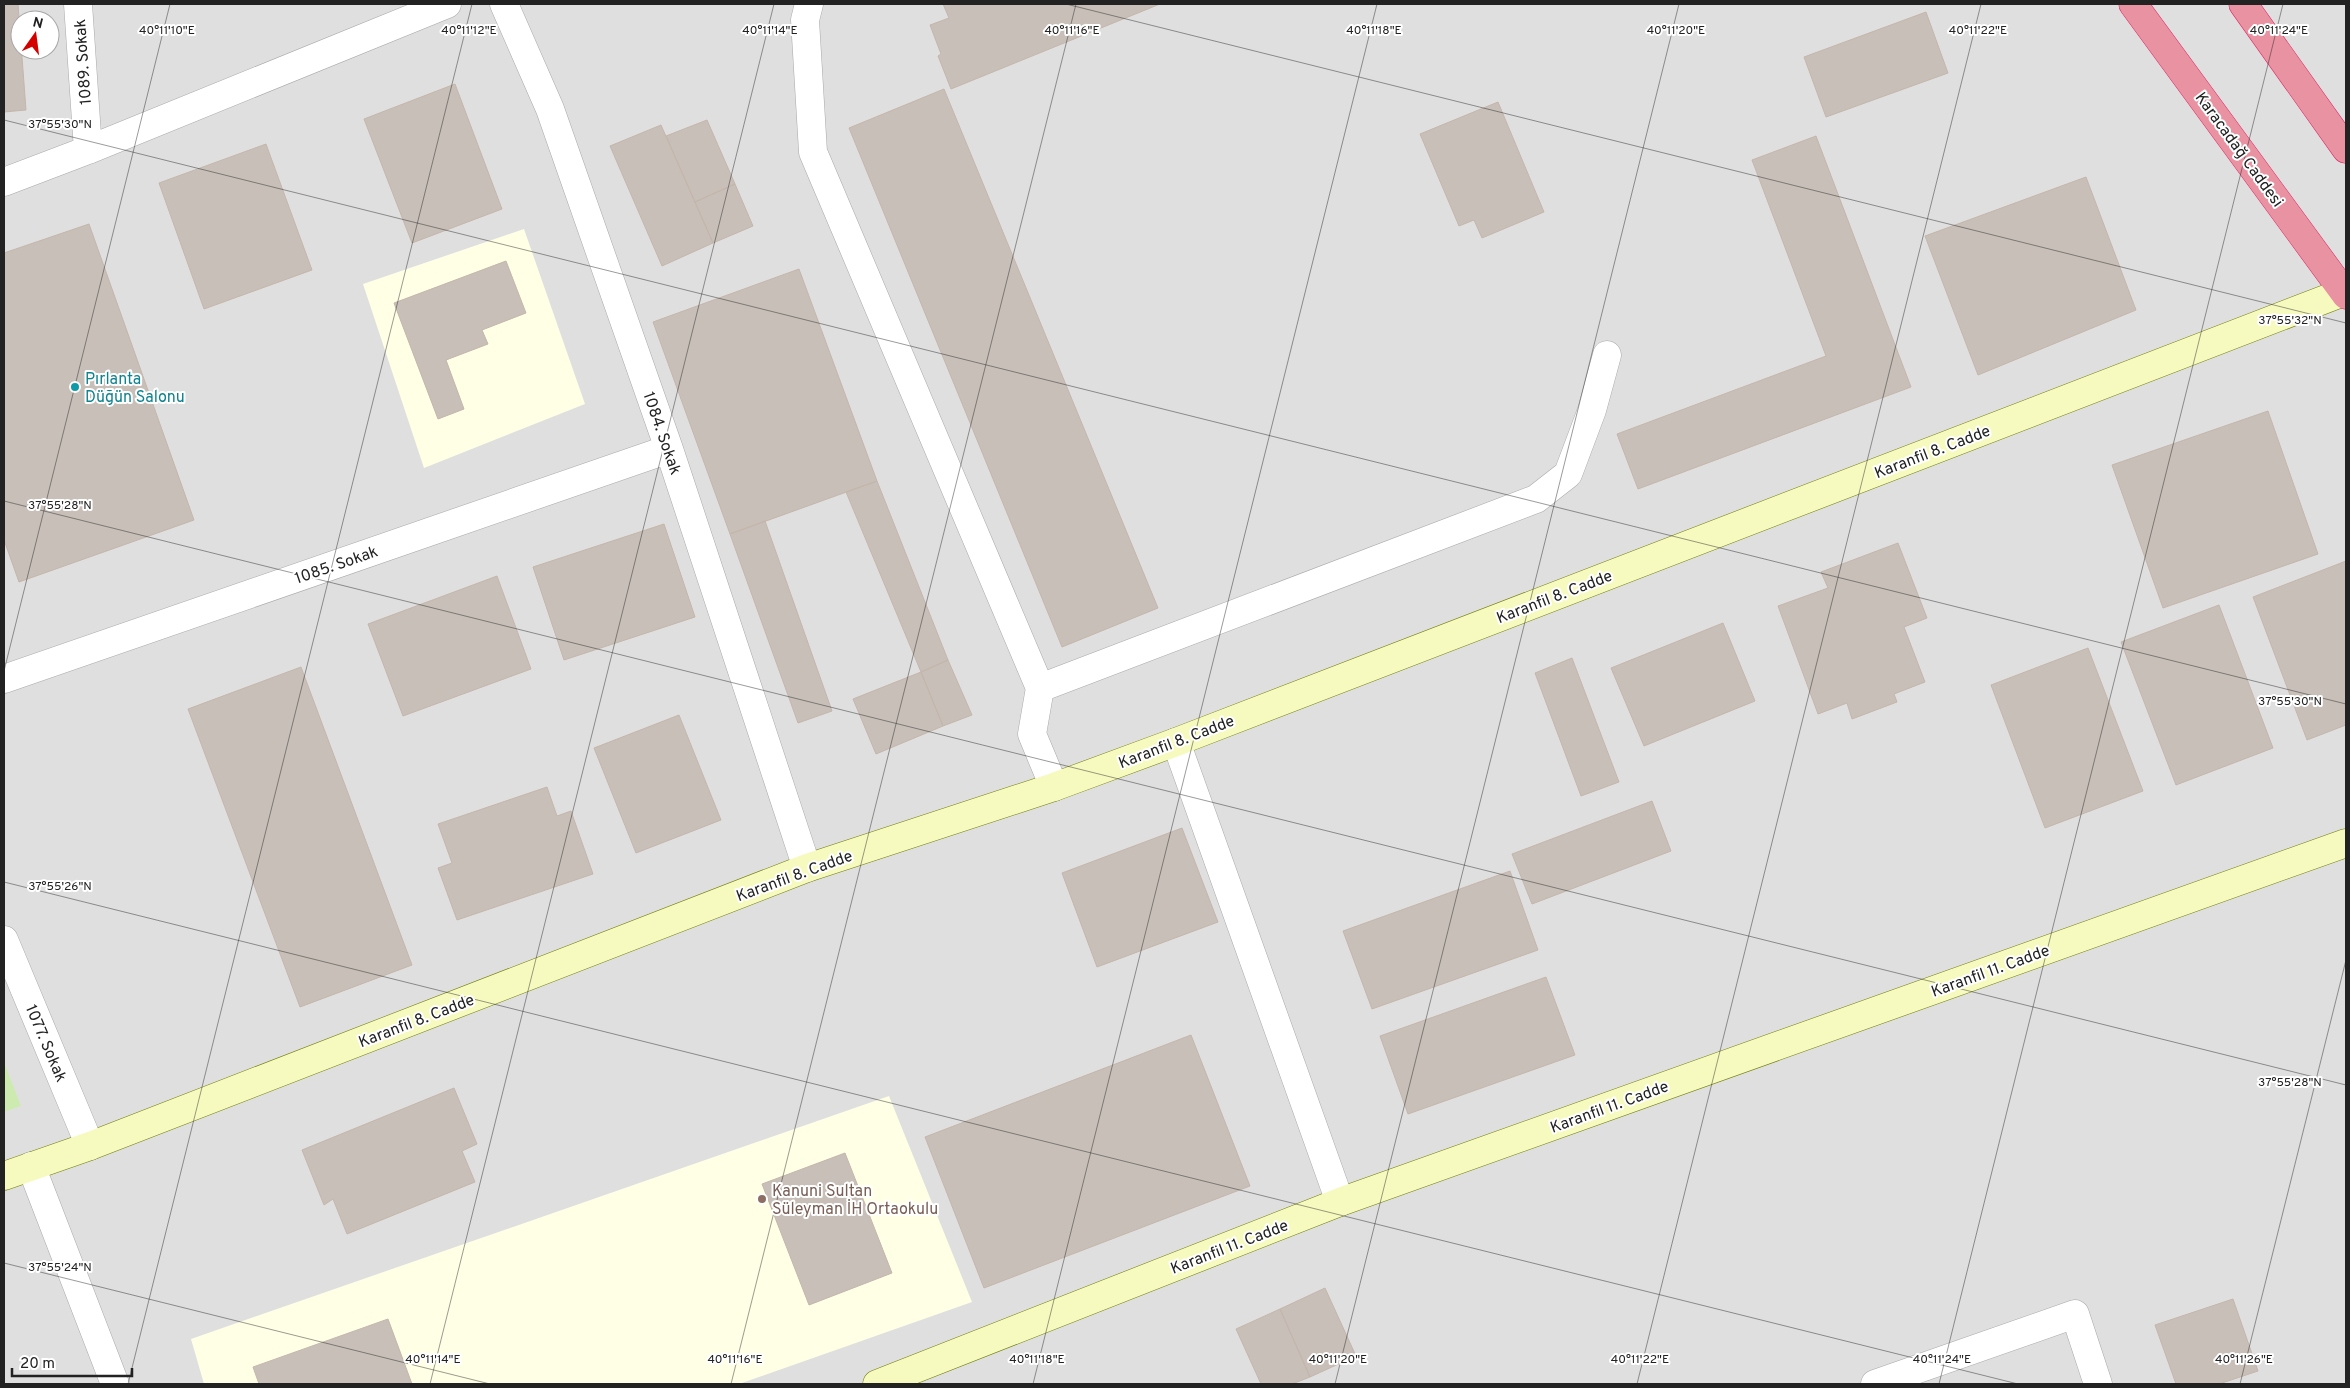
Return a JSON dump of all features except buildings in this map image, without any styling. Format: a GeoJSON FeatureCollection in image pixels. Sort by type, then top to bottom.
{"type":"FeatureCollection","features":[{"type":"Feature","properties":{"kind":"highway","name":"Karacadağ Caddesi"},"geometry":{"type":"LineString","coordinates":[[2133,4],[2345,294]]}},
{"type":"Feature","properties":{"kind":"highway"},"geometry":{"type":"LineString","coordinates":[[2243,4],[2346,149]]}},
{"type":"Feature","properties":{"kind":"street","name":"1089. Sokak"},"geometry":{"type":"LineString","coordinates":[[78,4],[88,150]]}},
{"type":"Feature","properties":{"kind":"street"},"geometry":{"type":"LineString","coordinates":[[4,182],[88,150],[446,4]]}},
{"type":"Feature","properties":{"kind":"street","name":"1084. Sokak"},"geometry":{"type":"LineString","coordinates":[[504,4],[550,110],[669,448],[807,868]]}},
{"type":"Feature","properties":{"kind":"street"},"geometry":{"type":"LineString","coordinates":[[810,4],[805,20],[813,152],[1040,688],[1032,734],[1054,787]]}},
{"type":"Feature","properties":{"kind":"street","name":"Karanfil 8. Cadde"},"geometry":{"type":"LineString","coordinates":[[4,1176],[90,1146],[807,868],[1054,787],[1176,742],[2345,294]]}},
{"type":"Feature","properties":{"kind":"street"},"geometry":{"type":"LineString","coordinates":[[1040,688],[1536,499],[1568,474],[1592,410],[1607,355]]}},
{"type":"Feature","properties":{"kind":"street","name":"1085. Sokak"},"geometry":{"type":"LineString","coordinates":[[4,679],[669,448]]}},
{"type":"Feature","properties":{"kind":"street"},"geometry":{"type":"LineString","coordinates":[[1176,742],[1340,1202]]}},
{"type":"Feature","properties":{"kind":"street","name":"Karanfil 11. Cadde"},"geometry":{"type":"LineString","coordinates":[[877,1384],[1340,1202],[2346,843]]}},
{"type":"Feature","properties":{"kind":"street","name":"1077. Sokak"},"geometry":{"type":"LineString","coordinates":[[4,940],[90,1146]]}},
{"type":"Feature","properties":{"kind":"street"},"geometry":{"type":"LineString","coordinates":[[31,1166],[115,1384]]}},
{"type":"Feature","properties":{"kind":"street"},"geometry":{"type":"LineString","coordinates":[[1875,1384],[2075,1314],[2098,1384]]}},
{"type":"Feature","properties":{"kind":"shaded area"},"geometry":{"type":"Polygon","coordinates":[[[4,4],[2346,4],[2346,1384],[4,1384],[4,4]]]}},
{"type":"Feature","properties":{"kind":"shaded area"},"geometry":{"type":"Polygon","coordinates":[[[524,229],[585,404],[424,468],[363,284],[524,229]]]}},
{"type":"Feature","properties":{"kind":"shaded area","name":"Kanuni Sultan Süleyman İH Ortaokulu"},"geometry":{"type":"Polygon","coordinates":[[[889,1096],[972,1302],[739,1384],[204,1384],[191,1339],[889,1096]]]}},
{"type":"Feature","properties":{"kind":"green space"},"geometry":{"type":"Polygon","coordinates":[[[4,1062],[21,1106],[4,1112],[4,1062]]]}},
{"type":"Feature","properties":{"kind":"place","name":"Pırlanta Düğün Salonu"},"geometry":{"type":"Point","coordinates":[75,387]}},
{"type":"Feature","properties":{"kind":"place","name":"Kanuni Sultan Süleyman İH Ortaokulu"},"geometry":{"type":"Point","coordinates":[762,1199]}}]}
